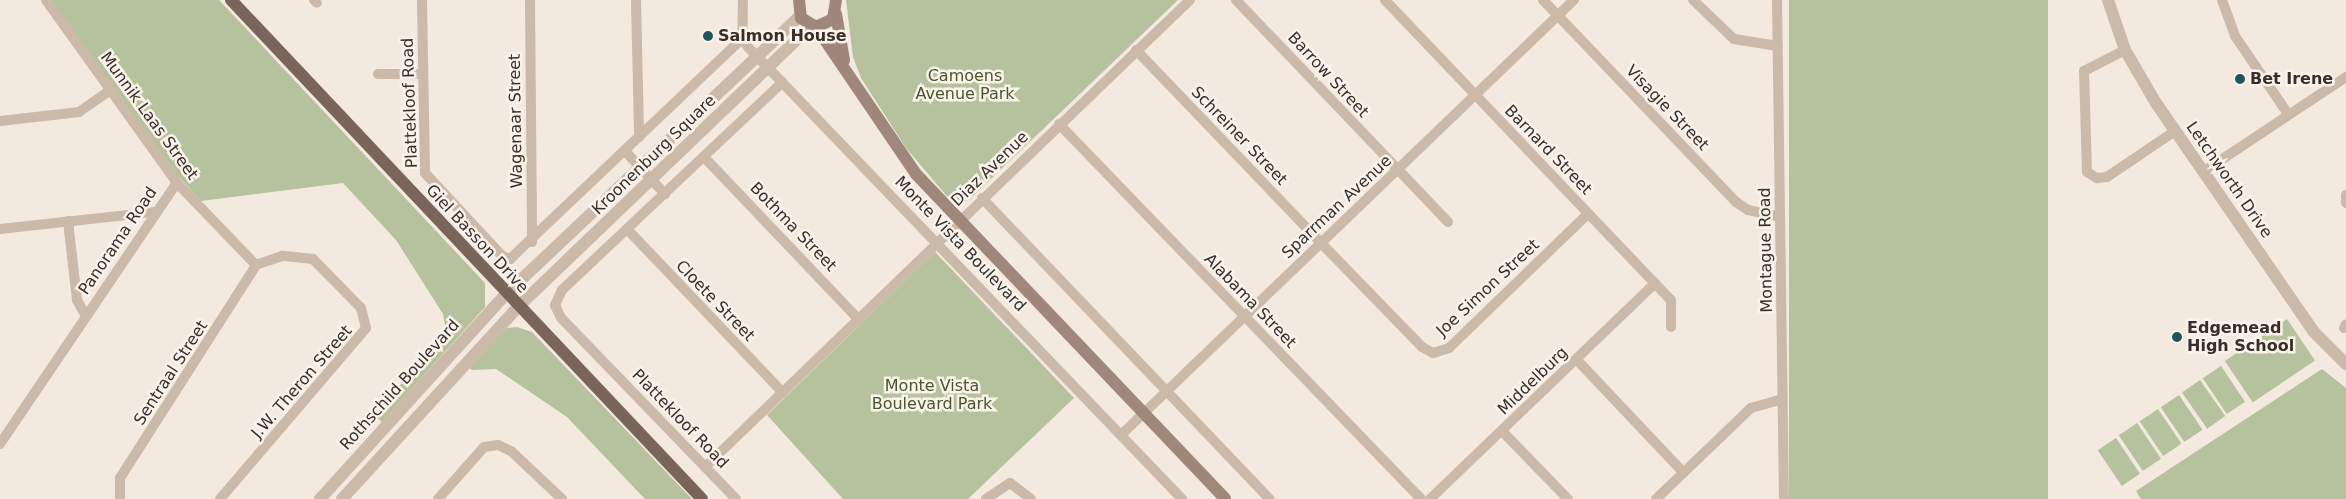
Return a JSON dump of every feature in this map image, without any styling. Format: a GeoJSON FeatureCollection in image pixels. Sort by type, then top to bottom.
{"type":"FeatureCollection","features":[{"type":"Feature","properties":{"kind":"main road","name":"Giel Basson Drive"},"geometry":{"type":"LineString","coordinates":[[231,0],[518,307],[702,499]]}},
{"type":"Feature","properties":{"kind":"main road"},"geometry":{"type":"LineString","coordinates":[[799,0],[800,16]]}},
{"type":"Feature","properties":{"kind":"main road","name":"Monte Vista Boulevard"},"geometry":{"type":"LineString","coordinates":[[836,0],[841,53],[851,78]]}},
{"type":"Feature","properties":{"kind":"main road"},"geometry":{"type":"LineString","coordinates":[[814,26],[828,23],[836,14]]}},
{"type":"Feature","properties":{"kind":"main road","name":"Monte Vista Boulevard"},"geometry":{"type":"LineString","coordinates":[[800,16],[814,26],[851,78],[896,148],[958,221],[1225,499]]}},
{"type":"Feature","properties":{"kind":"street","name":"Munnik Laas Street"},"geometry":{"type":"LineString","coordinates":[[46,0],[177,183],[256,265]]}},
{"type":"Feature","properties":{"kind":"street","name":"Plattekloof Road"},"geometry":{"type":"LineString","coordinates":[[422,0],[425,173],[502,256],[510,259]]}},
{"type":"Feature","properties":{"kind":"street","name":"Wagenaar Street"},"geometry":{"type":"LineString","coordinates":[[530,0],[532,242]]}},
{"type":"Feature","properties":{"kind":"street"},"geometry":{"type":"LineString","coordinates":[[636,0],[639,137]]}},
{"type":"Feature","properties":{"kind":"street"},"geometry":{"type":"LineString","coordinates":[[742,40],[743,0]]}},
{"type":"Feature","properties":{"kind":"street","name":"Diaz Avenue"},"geometry":{"type":"LineString","coordinates":[[705,467],[859,320],[958,221],[1190,0]]}},
{"type":"Feature","properties":{"kind":"street","name":"Barrow Street"},"geometry":{"type":"LineString","coordinates":[[1236,0],[1448,222]]}},
{"type":"Feature","properties":{"kind":"street","name":"Barnard Street"},"geometry":{"type":"LineString","coordinates":[[1384,0],[1671,300],[1671,327]]}},
{"type":"Feature","properties":{"kind":"street","name":"Visagie Street"},"geometry":{"type":"LineString","coordinates":[[1543,0],[1736,202],[1748,210],[1780,217]]}},
{"type":"Feature","properties":{"kind":"street","name":"Sparrman Avenue"},"geometry":{"type":"LineString","coordinates":[[1120,435],[1320,243],[1398,171],[1574,0]]}},
{"type":"Feature","properties":{"kind":"street"},"geometry":{"type":"LineString","coordinates":[[1693,0],[1734,39],[1777,46]]}},
{"type":"Feature","properties":{"kind":"street","name":"Montague Road"},"geometry":{"type":"LineString","coordinates":[[1778,0],[1777,46],[1784,499]]}},
{"type":"Feature","properties":{"kind":"street","name":"Letchworth Drive"},"geometry":{"type":"LineString","coordinates":[[2108,0],[2125,50],[2175,131],[2313,331],[2346,364]]}},
{"type":"Feature","properties":{"kind":"street"},"geometry":{"type":"LineString","coordinates":[[2222,0],[2235,36],[2288,114]]}},
{"type":"Feature","properties":{"kind":"street","name":"Kroonenburg Square"},"geometry":{"type":"LineString","coordinates":[[506,294],[638,166],[800,16]]}},
{"type":"Feature","properties":{"kind":"street","name":"Kroonenburg Square"},"geometry":{"type":"LineString","coordinates":[[518,307],[814,26]]}},
{"type":"Feature","properties":{"kind":"street","name":"Kroonenburg Square"},"geometry":{"type":"LineString","coordinates":[[510,259],[532,242],[742,40]]}},
{"type":"Feature","properties":{"kind":"street","name":"Monte Vista Boulevard"},"geometry":{"type":"LineString","coordinates":[[742,40],[1182,499]]}},
{"type":"Feature","properties":{"kind":"street","name":"Schreiner Street"},"geometry":{"type":"LineString","coordinates":[[1136,50],[1320,243]]}},
{"type":"Feature","properties":{"kind":"street"},"geometry":{"type":"LineString","coordinates":[[2125,50],[2084,71],[2087,172],[2094,178],[2107,177],[2175,131]]}},
{"type":"Feature","properties":{"kind":"street"},"geometry":{"type":"LineString","coordinates":[[378,74],[423,74]]}},
{"type":"Feature","properties":{"kind":"street"},"geometry":{"type":"LineString","coordinates":[[2203,172],[2346,77]]}},
{"type":"Feature","properties":{"kind":"street"},"geometry":{"type":"LineString","coordinates":[[627,229],[783,82]]}},
{"type":"Feature","properties":{"kind":"street"},"geometry":{"type":"LineString","coordinates":[[0,121],[79,112],[111,90]]}},
{"type":"Feature","properties":{"kind":"street","name":"Alabama Street"},"geometry":{"type":"LineString","coordinates":[[1059,124],[1421,499]]}},
{"type":"Feature","properties":{"kind":"street"},"geometry":{"type":"LineString","coordinates":[[625,151],[665,194]]}},
{"type":"Feature","properties":{"kind":"street","name":"Bothma Street"},"geometry":{"type":"LineString","coordinates":[[704,157],[859,320]]}},
{"type":"Feature","properties":{"kind":"street","name":"Panorama Road"},"geometry":{"type":"LineString","coordinates":[[0,444],[153,212],[177,183]]}},
{"type":"Feature","properties":{"kind":"street"},"geometry":{"type":"LineString","coordinates":[[2346,195],[2346,203]]}},
{"type":"Feature","properties":{"kind":"street"},"geometry":{"type":"LineString","coordinates":[[982,198],[1270,499]]}},
{"type":"Feature","properties":{"kind":"street"},"geometry":{"type":"LineString","coordinates":[[0,229],[153,212]]}},
{"type":"Feature","properties":{"kind":"street","name":"Joe Simon Street"},"geometry":{"type":"LineString","coordinates":[[1320,243],[1433,353],[1449,348],[1588,214]]}},
{"type":"Feature","properties":{"kind":"street","name":"Panorama Road"},"geometry":{"type":"LineString","coordinates":[[68,221],[77,300],[86,316]]}},
{"type":"Feature","properties":{"kind":"street","name":"Plattekloof Road"},"geometry":{"type":"LineString","coordinates":[[627,229],[562,290],[555,305],[562,318],[736,499]]}},
{"type":"Feature","properties":{"kind":"street","name":"Cloete Street"},"geometry":{"type":"LineString","coordinates":[[627,229],[783,393]]}},
{"type":"Feature","properties":{"kind":"street","name":"J.W. Theron Street"},"geometry":{"type":"LineString","coordinates":[[220,499],[366,328],[361,308],[313,259],[282,256],[256,265]]}},
{"type":"Feature","properties":{"kind":"street","name":"Sentraal Street"},"geometry":{"type":"LineString","coordinates":[[120,499],[120,478],[256,265]]}},
{"type":"Feature","properties":{"kind":"street","name":"Middelburg"},"geometry":{"type":"LineString","coordinates":[[1430,499],[1655,283]]}},
{"type":"Feature","properties":{"kind":"street","name":"Rothschild Boulevard"},"geometry":{"type":"LineString","coordinates":[[320,499],[506,294]]}},
{"type":"Feature","properties":{"kind":"street","name":"Rothschild Boulevard"},"geometry":{"type":"LineString","coordinates":[[342,499],[518,307]]}},
{"type":"Feature","properties":{"kind":"street"},"geometry":{"type":"LineString","coordinates":[[1576,360],[1683,472]]}},
{"type":"Feature","properties":{"kind":"street"},"geometry":{"type":"LineString","coordinates":[[1656,499],[1751,408],[1782,399]]}},
{"type":"Feature","properties":{"kind":"street"},"geometry":{"type":"LineString","coordinates":[[1502,431],[1568,499]]}},
{"type":"Feature","properties":{"kind":"street"},"geometry":{"type":"LineString","coordinates":[[438,499],[484,447],[498,445],[510,451],[562,499]]}},
{"type":"Feature","properties":{"kind":"street"},"geometry":{"type":"LineString","coordinates":[[986,499],[1010,483],[1031,499]]}},
{"type":"Feature","properties":{"kind":"green space"},"geometry":{"type":"Polygon","coordinates":[[[50,0],[219,0],[485,283],[485,307],[382,422],[374,415],[446,332],[443,314],[396,240],[343,183],[201,201],[178,176],[50,0]]]}},
{"type":"Feature","properties":{"kind":"green space","name":"Camoens Avenue Park"},"geometry":{"type":"Polygon","coordinates":[[[846,0],[1178,0],[969,200],[959,204],[951,201],[906,148],[861,78],[853,57],[846,0]]]}},
{"type":"Feature","properties":{"kind":"green space"},"geometry":{"type":"Polygon","coordinates":[[[1789,0],[2048,0],[2048,499],[1789,499],[1789,0]]]}},
{"type":"Feature","properties":{"kind":"green space","name":"Monte Vista Boulevard Park"},"geometry":{"type":"Polygon","coordinates":[[[935,252],[1074,398],[968,499],[843,499],[767,415],[935,252]]]}},
{"type":"Feature","properties":{"kind":"green space"},"geometry":{"type":"Polygon","coordinates":[[[2287,319],[2315,360],[2253,402],[2225,361],[2287,319]]]}},
{"type":"Feature","properties":{"kind":"green space"},"geometry":{"type":"Polygon","coordinates":[[[517,327],[532,332],[692,499],[645,499],[567,417],[496,369],[472,370],[467,366],[507,328],[517,327]]]}},
{"type":"Feature","properties":{"kind":"green space"},"geometry":{"type":"Polygon","coordinates":[[[2221,366],[2245,402],[2227,414],[2203,378],[2221,366]]]}},
{"type":"Feature","properties":{"kind":"green space"},"geometry":{"type":"Polygon","coordinates":[[[2322,369],[2346,388],[2346,499],[2141,499],[2136,491],[2322,369]]]}},
{"type":"Feature","properties":{"kind":"green space"},"geometry":{"type":"Polygon","coordinates":[[[2200,380],[2225,416],[2207,429],[2182,393],[2200,380]]]}},
{"type":"Feature","properties":{"kind":"green space"},"geometry":{"type":"Polygon","coordinates":[[[2179,395],[2202,430],[2184,442],[2161,407],[2179,395]]]}},
{"type":"Feature","properties":{"kind":"green space"},"geometry":{"type":"Polygon","coordinates":[[[2158,409],[2181,444],[2163,456],[2140,421],[2158,409]]]}},
{"type":"Feature","properties":{"kind":"green space"},"geometry":{"type":"Polygon","coordinates":[[[2137,423],[2161,459],[2143,471],[2119,435],[2137,423]]]}},
{"type":"Feature","properties":{"kind":"green space"},"geometry":{"type":"Polygon","coordinates":[[[2116,438],[2140,474],[2122,486],[2098,450],[2116,438]]]}},
{"type":"Feature","properties":{"kind":"place","name":"Salmon House"},"geometry":{"type":"Point","coordinates":[708,36]}},
{"type":"Feature","properties":{"kind":"place","name":"Bet Irene"},"geometry":{"type":"Point","coordinates":[2240,79]}},
{"type":"Feature","properties":{"kind":"place","name":"Edgemead High School"},"geometry":{"type":"Point","coordinates":[2177,337]}}]}
